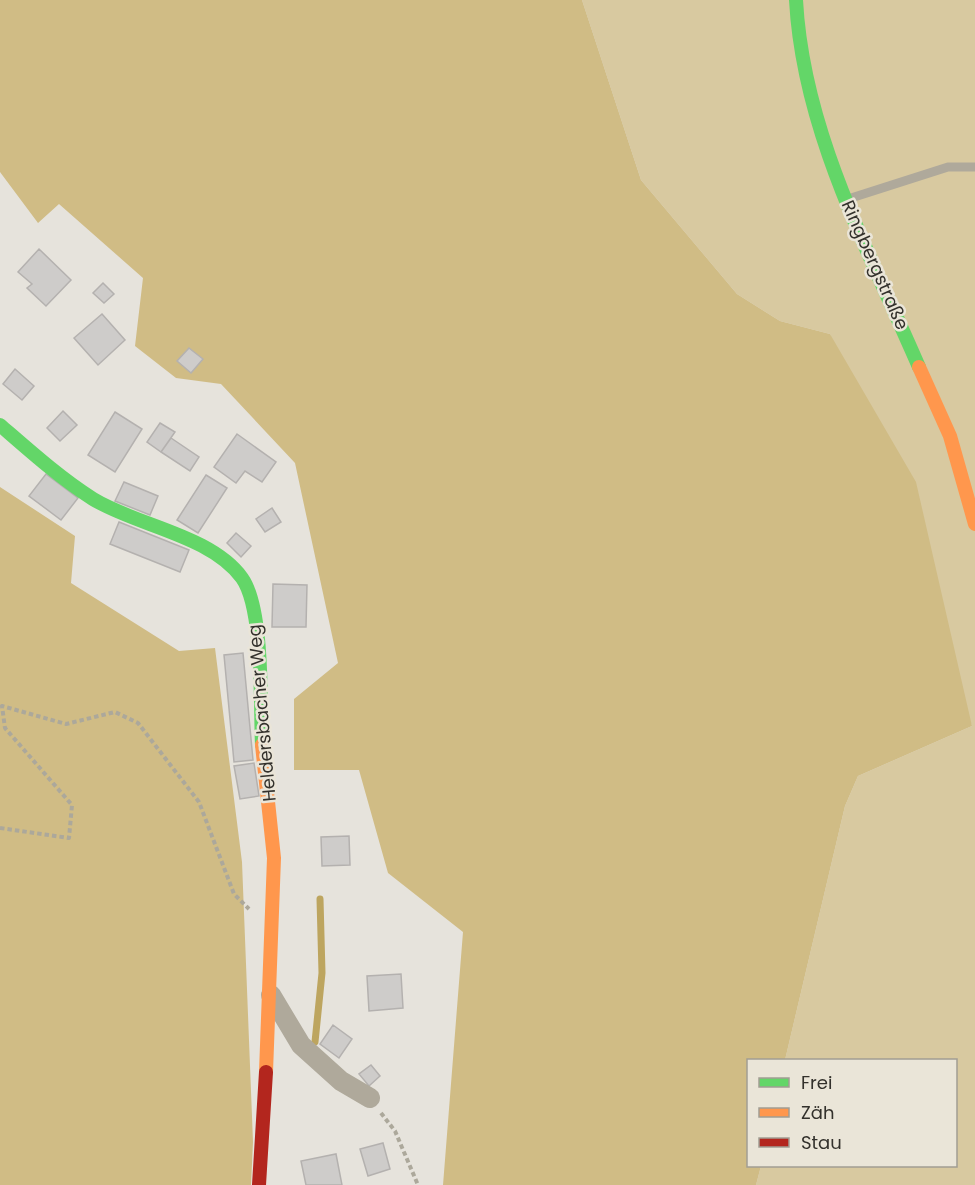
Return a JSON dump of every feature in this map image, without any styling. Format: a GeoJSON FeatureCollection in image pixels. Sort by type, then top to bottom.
{"type":"FeatureCollection","features":[{"type":"Feature","properties":{"kind":"street","name":"Ringbergstraße"},"geometry":{"type":"LineString","coordinates":[[796,0],[798,35],[816,121],[846,200],[950,436],[975,524]]}},
{"type":"Feature","properties":{"kind":"street","name":"Heldersbacher Weg"},"geometry":{"type":"LineString","coordinates":[[0,425],[50,468],[95,500],[213,552],[242,578],[251,602],[258,640],[262,755],[270,804],[274,858],[271,995],[259,1185]]}},
{"type":"Feature","properties":{"kind":"street"},"geometry":{"type":"LineString","coordinates":[[271,995],[301,1045],[341,1081],[370,1098]]}},
{"type":"Feature","properties":{"kind":"lane"},"geometry":{"type":"LineString","coordinates":[[846,200],[948,167],[975,167]]}},
{"type":"Feature","properties":{"kind":"path"},"geometry":{"type":"LineString","coordinates":[[0,828],[69,838],[72,804],[5,728],[2,706],[66,724],[115,712],[138,723],[199,802],[234,894],[271,929]]}},
{"type":"Feature","properties":{"kind":"path"},"geometry":{"type":"LineString","coordinates":[[370,1098],[395,1131],[418,1185]]}},
{"type":"Feature","properties":{"kind":"shaded area"},"geometry":{"type":"Polygon","coordinates":[[[0,0],[582,0],[641,180],[737,294],[780,321],[830,334],[916,482],[972,726],[858,776],[845,806],[785,1059],[747,1059],[747,1167],[761,1167],[756,1185],[443,1185],[463,932],[388,873],[359,770],[294,770],[294,699],[338,663],[295,463],[221,384],[176,378],[135,346],[143,278],[59,204],[38,223],[0,172],[0,0]]]}},
{"type":"Feature","properties":{"kind":"shaded area"},"geometry":{"type":"Polygon","coordinates":[[[582,0],[975,0],[975,1185],[756,1185],[761,1167],[957,1167],[957,1059],[785,1059],[845,806],[858,776],[972,726],[830,334],[780,321],[737,294],[641,180],[582,0]]]}},
{"type":"Feature","properties":{"kind":"shaded area"},"geometry":{"type":"Polygon","coordinates":[[[0,487],[75,536],[71,583],[179,651],[215,648],[242,862],[253,1142],[251,1185],[0,1185],[0,487]]]}},
{"type":"Feature","properties":{"kind":"building"},"geometry":{"type":"Polygon","coordinates":[[[39,249],[71,280],[46,306],[27,288],[32,284],[18,272],[39,249]]]}},
{"type":"Feature","properties":{"kind":"building"},"geometry":{"type":"Polygon","coordinates":[[[103,283],[114,294],[104,303],[93,293],[103,283]]]}},
{"type":"Feature","properties":{"kind":"building"},"geometry":{"type":"Polygon","coordinates":[[[102,314],[125,340],[98,365],[74,338],[102,314]]]}},
{"type":"Feature","properties":{"kind":"building"},"geometry":{"type":"Polygon","coordinates":[[[189,348],[203,359],[191,373],[177,361],[189,348]]]}},
{"type":"Feature","properties":{"kind":"building"},"geometry":{"type":"Polygon","coordinates":[[[15,369],[34,386],[22,400],[3,384],[15,369]]]}},
{"type":"Feature","properties":{"kind":"building"},"geometry":{"type":"Polygon","coordinates":[[[63,411],[77,425],[60,441],[47,428],[63,411]]]}},
{"type":"Feature","properties":{"kind":"building"},"geometry":{"type":"Polygon","coordinates":[[[115,412],[142,429],[115,472],[88,455],[115,412]]]}},
{"type":"Feature","properties":{"kind":"building"},"geometry":{"type":"Polygon","coordinates":[[[160,423],[175,432],[161,452],[147,442],[160,423]]]}},
{"type":"Feature","properties":{"kind":"building"},"geometry":{"type":"Polygon","coordinates":[[[237,434],[276,462],[262,482],[245,471],[236,483],[214,467],[237,434]]]}},
{"type":"Feature","properties":{"kind":"building"},"geometry":{"type":"Polygon","coordinates":[[[171,438],[199,457],[190,471],[161,452],[171,438]]]}},
{"type":"Feature","properties":{"kind":"building"},"geometry":{"type":"Polygon","coordinates":[[[46,474],[78,498],[61,520],[29,496],[46,474]]]}},
{"type":"Feature","properties":{"kind":"building"},"geometry":{"type":"Polygon","coordinates":[[[206,475],[227,488],[198,533],[177,520],[206,475]]]}},
{"type":"Feature","properties":{"kind":"building"},"geometry":{"type":"Polygon","coordinates":[[[124,482],[158,496],[150,515],[115,501],[124,482]]]}},
{"type":"Feature","properties":{"kind":"building"},"geometry":{"type":"Polygon","coordinates":[[[272,508],[281,522],[265,532],[256,519],[272,508]]]}},
{"type":"Feature","properties":{"kind":"building"},"geometry":{"type":"Polygon","coordinates":[[[119,522],[189,550],[180,572],[110,544],[119,522]]]}},
{"type":"Feature","properties":{"kind":"building"},"geometry":{"type":"Polygon","coordinates":[[[236,533],[251,546],[241,557],[227,543],[236,533]]]}},
{"type":"Feature","properties":{"kind":"building"},"geometry":{"type":"Polygon","coordinates":[[[273,584],[307,585],[306,627],[272,627],[273,584]]]}},
{"type":"Feature","properties":{"kind":"building"},"geometry":{"type":"Polygon","coordinates":[[[243,653],[253,760],[234,762],[224,655],[243,653]]]}},
{"type":"Feature","properties":{"kind":"building"},"geometry":{"type":"Polygon","coordinates":[[[254,763],[259,796],[240,799],[234,766],[254,763]]]}},
{"type":"Feature","properties":{"kind":"building"},"geometry":{"type":"Polygon","coordinates":[[[349,836],[350,865],[322,866],[321,837],[349,836]]]}},
{"type":"Feature","properties":{"kind":"building"},"geometry":{"type":"Polygon","coordinates":[[[401,974],[403,1008],[369,1011],[367,976],[401,974]]]}},
{"type":"Feature","properties":{"kind":"building"},"geometry":{"type":"Polygon","coordinates":[[[333,1025],[352,1039],[339,1058],[320,1044],[333,1025]]]}},
{"type":"Feature","properties":{"kind":"building"},"geometry":{"type":"Polygon","coordinates":[[[371,1065],[380,1076],[369,1086],[359,1074],[371,1065]]]}},
{"type":"Feature","properties":{"kind":"building"},"geometry":{"type":"Polygon","coordinates":[[[383,1143],[390,1169],[368,1176],[360,1149],[383,1143]]]}},
{"type":"Feature","properties":{"kind":"building"},"geometry":{"type":"Polygon","coordinates":[[[336,1154],[342,1185],[306,1185],[301,1161],[336,1154]]]}},
{"type":"Feature","properties":{"kind":"waterway"},"geometry":{"type":"LineString","coordinates":[[315,1042],[322,973],[320,899]]}},
{"type":"Feature","properties":{"kind":"traffic: fast"},"geometry":{"type":"LineString","coordinates":[[796,0],[801,49],[811,96],[825,143],[860,234],[919,367]]}},
{"type":"Feature","properties":{"kind":"traffic: fast"},"geometry":{"type":"LineString","coordinates":[[0,425],[57,473],[93,499],[212,551],[229,563],[242,578],[249,592],[254,612],[260,658],[262,745]]}},
{"type":"Feature","properties":{"kind":"traffic: slow"},"geometry":{"type":"LineString","coordinates":[[919,367],[950,436],[975,524]]}},
{"type":"Feature","properties":{"kind":"traffic: slow"},"geometry":{"type":"LineString","coordinates":[[262,745],[274,858],[266,1072]]}},
{"type":"Feature","properties":{"kind":"traffic: jam"},"geometry":{"type":"LineString","coordinates":[[259,1185],[266,1072]]}}]}
